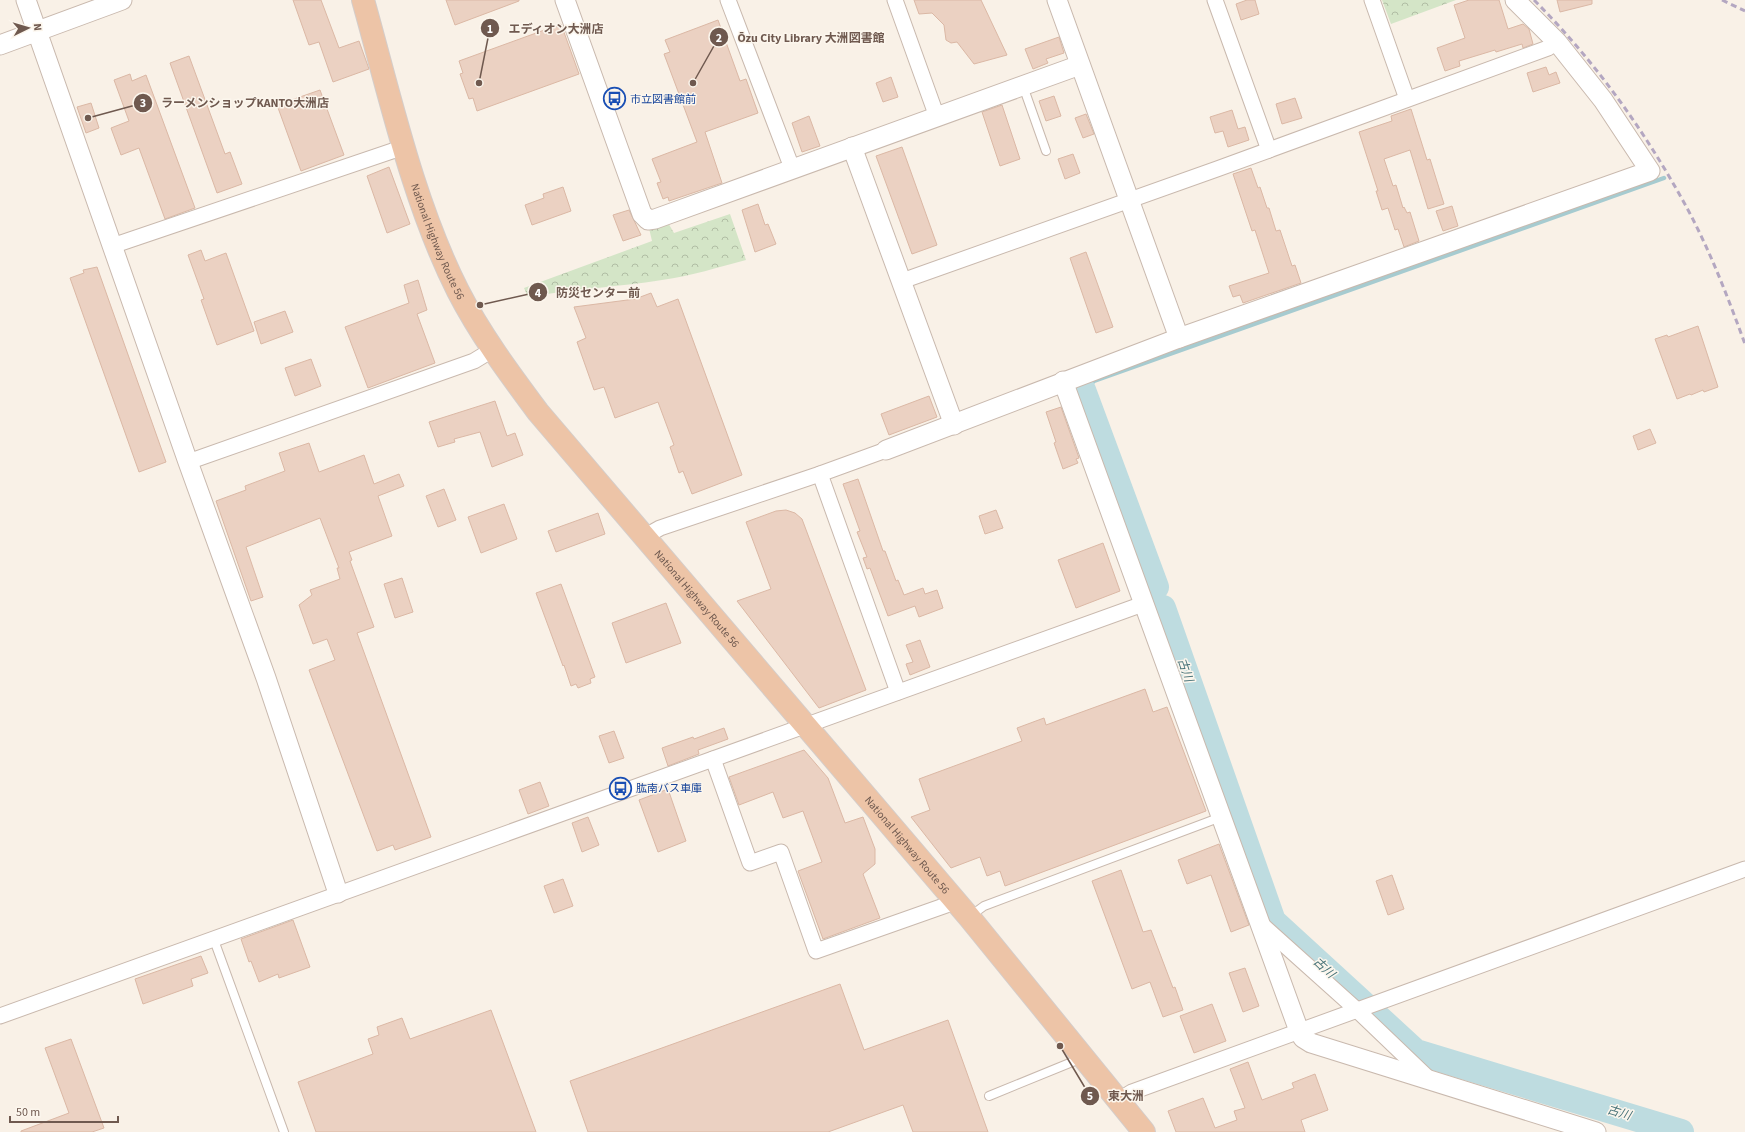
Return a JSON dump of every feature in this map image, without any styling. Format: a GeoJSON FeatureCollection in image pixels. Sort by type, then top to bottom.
{"type":"FeatureCollection","features":[{"type":"Feature","properties":{"kind":"highway","name":"National Highway Route 56"},"geometry":{"type":"LineString","coordinates":[[363,0],[404,147],[432,234],[458,291],[492,350],[538,412],[962,910],[1144,1132]]}},
{"type":"Feature","properties":{"kind":"street"},"geometry":{"type":"LineString","coordinates":[[26,0],[188,462],[266,678],[338,893]]}},
{"type":"Feature","properties":{"kind":"street"},"geometry":{"type":"LineString","coordinates":[[0,45],[122,0]]}},
{"type":"Feature","properties":{"kind":"street"},"geometry":{"type":"LineString","coordinates":[[565,0],[642,214],[648,220],[655,219],[792,168],[1080,65]]}},
{"type":"Feature","properties":{"kind":"street"},"geometry":{"type":"LineString","coordinates":[[728,0],[792,168]]}},
{"type":"Feature","properties":{"kind":"street"},"geometry":{"type":"LineString","coordinates":[[894,0],[937,117]]}},
{"type":"Feature","properties":{"kind":"street"},"geometry":{"type":"LineString","coordinates":[[1057,0],[1179,338]]}},
{"type":"Feature","properties":{"kind":"street"},"geometry":{"type":"LineString","coordinates":[[1215,0],[1269,150]]}},
{"type":"Feature","properties":{"kind":"street"},"geometry":{"type":"LineString","coordinates":[[1372,0],[1408,100]]}},
{"type":"Feature","properties":{"kind":"street"},"geometry":{"type":"LineString","coordinates":[[644,537],[660,528],[820,474],[954,425],[1063,381],[1179,338],[1650,170],[1603,100],[1557,42],[1515,0]]}},
{"type":"Feature","properties":{"kind":"street"},"geometry":{"type":"LineString","coordinates":[[902,281],[1408,100],[1548,48],[1557,42]]}},
{"type":"Feature","properties":{"kind":"street"},"geometry":{"type":"LineString","coordinates":[[112,246],[404,147]]}},
{"type":"Feature","properties":{"kind":"street"},"geometry":{"type":"LineString","coordinates":[[852,147],[954,425]]}},
{"type":"Feature","properties":{"kind":"street"},"geometry":{"type":"LineString","coordinates":[[188,462],[474,361],[492,350]]}},
{"type":"Feature","properties":{"kind":"street"},"geometry":{"type":"LineString","coordinates":[[1063,381],[1259,923],[1299,1032],[1303,1038],[1311,1043],[1428,1078],[1596,1132]]}},
{"type":"Feature","properties":{"kind":"street"},"geometry":{"type":"LineString","coordinates":[[820,474],[898,692]]}},
{"type":"Feature","properties":{"kind":"street"},"geometry":{"type":"LineString","coordinates":[[0,1016],[1143,604]]}},
{"type":"Feature","properties":{"kind":"street"},"geometry":{"type":"LineString","coordinates":[[713,759],[750,863],[781,852],[816,951],[962,910]]}},
{"type":"Feature","properties":{"kind":"street"},"geometry":{"type":"LineString","coordinates":[[1119,1100],[1132,1092],[1745,869]]}},
{"type":"Feature","properties":{"kind":"street"},"geometry":{"type":"LineString","coordinates":[[1259,923],[1357,1010],[1428,1078]]}},
{"type":"Feature","properties":{"kind":"lane"},"geometry":{"type":"LineString","coordinates":[[1023,86],[1046,151]]}},
{"type":"Feature","properties":{"kind":"lane"},"geometry":{"type":"LineString","coordinates":[[962,910],[984,906],[1221,817]]}},
{"type":"Feature","properties":{"kind":"lane"},"geometry":{"type":"LineString","coordinates":[[214,940],[284,1132]]}},
{"type":"Feature","properties":{"kind":"lane"},"geometry":{"type":"LineString","coordinates":[[989,1096],[1083,1058]]}},
{"type":"Feature","properties":{"kind":"green space"},"geometry":{"type":"Polygon","coordinates":[[[1382,0],[1456,0],[1391,24],[1382,0]]]}},
{"type":"Feature","properties":{"kind":"green space"},"geometry":{"type":"Polygon","coordinates":[[[730,214],[746,260],[673,278],[528,297],[524,288],[652,241],[648,224],[667,221],[674,233],[730,214]]]}},
{"type":"Feature","properties":{"kind":"building"},"geometry":{"type":"Polygon","coordinates":[[[293,0],[321,0],[339,48],[359,41],[369,69],[333,82],[319,42],[309,45],[293,0]]]}},
{"type":"Feature","properties":{"kind":"building"},"geometry":{"type":"Polygon","coordinates":[[[446,0],[519,0],[519,1],[455,25],[446,0]]]}},
{"type":"Feature","properties":{"kind":"building"},"geometry":{"type":"Polygon","coordinates":[[[914,0],[981,0],[1007,55],[974,64],[957,42],[951,43],[946,40],[944,25],[932,13],[919,14],[914,0]]]}},
{"type":"Feature","properties":{"kind":"building"},"geometry":{"type":"Polygon","coordinates":[[[1247,0],[1255,0],[1259,14],[1241,20],[1236,4],[1247,0]]]}},
{"type":"Feature","properties":{"kind":"building"},"geometry":{"type":"Polygon","coordinates":[[[1469,0],[1499,0],[1508,29],[1523,24],[1529,29],[1533,44],[1523,48],[1522,44],[1496,52],[1495,50],[1459,61],[1460,66],[1445,71],[1437,48],[1465,38],[1454,5],[1469,0]]]}},
{"type":"Feature","properties":{"kind":"building"},"geometry":{"type":"Polygon","coordinates":[[[1557,0],[1592,0],[1592,4],[1560,12],[1557,0]]]}},
{"type":"Feature","properties":{"kind":"building"},"geometry":{"type":"Polygon","coordinates":[[[718,20],[740,81],[746,79],[758,113],[705,132],[722,183],[669,201],[668,197],[663,199],[657,183],[661,182],[652,159],[697,142],[664,54],[670,52],[665,40],[718,20]]]}},
{"type":"Feature","properties":{"kind":"building"},"geometry":{"type":"Polygon","coordinates":[[[561,24],[579,74],[477,111],[473,98],[469,99],[460,74],[463,73],[459,61],[561,24]]]}},
{"type":"Feature","properties":{"kind":"building"},"geometry":{"type":"Polygon","coordinates":[[[1059,37],[1064,53],[1046,59],[1048,63],[1033,69],[1025,49],[1059,37]]]}},
{"type":"Feature","properties":{"kind":"building"},"geometry":{"type":"Polygon","coordinates":[[[189,56],[225,154],[230,152],[242,184],[217,193],[170,63],[189,56]]]}},
{"type":"Feature","properties":{"kind":"building"},"geometry":{"type":"Polygon","coordinates":[[[1546,67],[1549,75],[1556,72],[1560,83],[1533,92],[1527,73],[1546,67]]]}},
{"type":"Feature","properties":{"kind":"building"},"geometry":{"type":"Polygon","coordinates":[[[130,74],[132,81],[146,75],[195,208],[165,219],[139,148],[121,155],[111,128],[129,121],[114,80],[130,74]]]}},
{"type":"Feature","properties":{"kind":"building"},"geometry":{"type":"Polygon","coordinates":[[[891,77],[898,97],[883,102],[876,83],[891,77]]]}},
{"type":"Feature","properties":{"kind":"building"},"geometry":{"type":"Polygon","coordinates":[[[320,90],[344,155],[301,171],[277,105],[320,90]]]}},
{"type":"Feature","properties":{"kind":"building"},"geometry":{"type":"Polygon","coordinates":[[[1054,96],[1061,116],[1046,121],[1039,101],[1054,96]]]}},
{"type":"Feature","properties":{"kind":"building"},"geometry":{"type":"Polygon","coordinates":[[[1295,98],[1302,118],[1282,124],[1276,104],[1295,98]]]}},
{"type":"Feature","properties":{"kind":"building"},"geometry":{"type":"Polygon","coordinates":[[[91,103],[99,128],[86,133],[77,107],[91,103]]]}},
{"type":"Feature","properties":{"kind":"building"},"geometry":{"type":"Polygon","coordinates":[[[1002,105],[1020,159],[1000,166],[982,112],[1002,105]]]}},
{"type":"Feature","properties":{"kind":"building"},"geometry":{"type":"Polygon","coordinates":[[[1411,109],[1427,160],[1430,159],[1444,204],[1428,209],[1410,150],[1384,159],[1393,186],[1396,185],[1403,208],[1404,207],[1407,213],[1410,212],[1419,241],[1404,247],[1398,229],[1395,230],[1388,208],[1382,210],[1376,191],[1378,191],[1359,132],[1392,121],[1391,116],[1411,109]]]}},
{"type":"Feature","properties":{"kind":"building"},"geometry":{"type":"Polygon","coordinates":[[[1232,110],[1238,129],[1245,127],[1249,140],[1228,147],[1223,131],[1215,133],[1210,117],[1232,110]]]}},
{"type":"Feature","properties":{"kind":"building"},"geometry":{"type":"Polygon","coordinates":[[[1086,114],[1094,134],[1083,138],[1075,118],[1086,114]]]}},
{"type":"Feature","properties":{"kind":"building"},"geometry":{"type":"Polygon","coordinates":[[[809,116],[820,146],[802,152],[792,123],[809,116]]]}},
{"type":"Feature","properties":{"kind":"building"},"geometry":{"type":"Polygon","coordinates":[[[902,147],[937,245],[912,254],[876,156],[902,147]]]}},
{"type":"Feature","properties":{"kind":"building"},"geometry":{"type":"Polygon","coordinates":[[[1073,154],[1080,173],[1065,179],[1058,159],[1073,154]]]}},
{"type":"Feature","properties":{"kind":"building"},"geometry":{"type":"Polygon","coordinates":[[[389,167],[410,224],[387,233],[367,176],[389,167]]]}},
{"type":"Feature","properties":{"kind":"building"},"geometry":{"type":"Polygon","coordinates":[[[1251,168],[1258,188],[1260,187],[1267,208],[1269,208],[1276,231],[1280,230],[1292,266],[1295,265],[1301,283],[1243,303],[1240,295],[1233,297],[1229,286],[1269,273],[1255,230],[1252,231],[1233,174],[1251,168]]]}},
{"type":"Feature","properties":{"kind":"building"},"geometry":{"type":"Polygon","coordinates":[[[563,187],[571,211],[532,225],[525,205],[544,198],[543,194],[563,187]]]}},
{"type":"Feature","properties":{"kind":"building"},"geometry":{"type":"Polygon","coordinates":[[[758,204],[765,225],[768,224],[776,244],[755,252],[742,210],[758,204]]]}},
{"type":"Feature","properties":{"kind":"building"},"geometry":{"type":"Polygon","coordinates":[[[1452,206],[1458,226],[1443,231],[1436,211],[1452,206]]]}},
{"type":"Feature","properties":{"kind":"building"},"geometry":{"type":"Polygon","coordinates":[[[629,210],[641,235],[623,241],[613,215],[629,210]]]}},
{"type":"Feature","properties":{"kind":"building"},"geometry":{"type":"Polygon","coordinates":[[[201,250],[205,261],[226,253],[254,331],[217,345],[201,300],[204,299],[188,255],[201,250]]]}},
{"type":"Feature","properties":{"kind":"building"},"geometry":{"type":"Polygon","coordinates":[[[1086,252],[1113,327],[1096,333],[1070,258],[1086,252]]]}},
{"type":"Feature","properties":{"kind":"building"},"geometry":{"type":"Polygon","coordinates":[[[97,267],[166,462],[139,472],[70,278],[84,273],[83,270],[97,267]]]}},
{"type":"Feature","properties":{"kind":"building"},"geometry":{"type":"Polygon","coordinates":[[[418,280],[427,310],[417,314],[435,363],[368,388],[345,327],[409,303],[404,285],[418,280]]]}},
{"type":"Feature","properties":{"kind":"building"},"geometry":{"type":"Polygon","coordinates":[[[651,293],[657,307],[678,299],[742,475],[692,494],[683,471],[679,473],[670,447],[674,445],[658,402],[615,418],[604,387],[594,390],[577,342],[586,338],[574,307],[635,299],[651,293]]]}},
{"type":"Feature","properties":{"kind":"building"},"geometry":{"type":"Polygon","coordinates":[[[285,311],[293,332],[261,344],[254,322],[285,311]]]}},
{"type":"Feature","properties":{"kind":"building"},"geometry":{"type":"Polygon","coordinates":[[[1698,326],[1718,387],[1704,392],[1703,390],[1677,399],[1655,339],[1667,335],[1668,337],[1698,326]]]}},
{"type":"Feature","properties":{"kind":"building"},"geometry":{"type":"Polygon","coordinates":[[[311,359],[321,386],[295,396],[285,368],[311,359]]]}},
{"type":"Feature","properties":{"kind":"building"},"geometry":{"type":"Polygon","coordinates":[[[929,396],[937,417],[889,435],[881,414],[929,396]]]}},
{"type":"Feature","properties":{"kind":"building"},"geometry":{"type":"Polygon","coordinates":[[[495,401],[507,436],[515,433],[523,455],[492,467],[480,432],[454,439],[455,442],[438,447],[429,422],[495,401]]]}},
{"type":"Feature","properties":{"kind":"building"},"geometry":{"type":"Polygon","coordinates":[[[1061,407],[1079,458],[1076,459],[1078,463],[1063,469],[1046,412],[1061,407]]]}},
{"type":"Feature","properties":{"kind":"building"},"geometry":{"type":"Polygon","coordinates":[[[1650,429],[1656,443],[1638,450],[1633,436],[1650,429]]]}},
{"type":"Feature","properties":{"kind":"building"},"geometry":{"type":"Polygon","coordinates":[[[309,443],[319,472],[364,455],[374,484],[399,474],[404,486],[378,496],[392,536],[349,552],[352,560],[350,561],[374,627],[357,633],[431,837],[395,850],[393,845],[377,851],[309,670],[335,660],[327,639],[313,644],[299,605],[312,595],[310,590],[340,579],[337,568],[339,568],[320,518],[246,547],[263,597],[251,601],[216,501],[246,490],[245,486],[285,471],[279,453],[309,443]]]}},
{"type":"Feature","properties":{"kind":"building"},"geometry":{"type":"Polygon","coordinates":[[[858,479],[883,551],[885,551],[896,581],[898,580],[904,595],[923,588],[925,594],[937,590],[943,608],[919,617],[915,606],[888,616],[870,568],[867,569],[863,558],[867,557],[857,532],[860,531],[843,484],[858,479]]]}},
{"type":"Feature","properties":{"kind":"building"},"geometry":{"type":"Polygon","coordinates":[[[444,489],[456,520],[438,527],[426,496],[444,489]]]}},
{"type":"Feature","properties":{"kind":"building"},"geometry":{"type":"Polygon","coordinates":[[[504,504],[517,539],[481,553],[468,517],[504,504]]]}},
{"type":"Feature","properties":{"kind":"building"},"geometry":{"type":"Polygon","coordinates":[[[786,510],[795,513],[802,519],[866,690],[819,708],[737,601],[771,589],[746,522],[776,511],[786,510]]]}},
{"type":"Feature","properties":{"kind":"building"},"geometry":{"type":"Polygon","coordinates":[[[996,510],[1003,528],[985,534],[979,516],[996,510]]]}},
{"type":"Feature","properties":{"kind":"building"},"geometry":{"type":"Polygon","coordinates":[[[598,513],[605,534],[556,552],[548,531],[598,513]]]}},
{"type":"Feature","properties":{"kind":"building"},"geometry":{"type":"Polygon","coordinates":[[[1103,543],[1120,591],[1076,608],[1058,560],[1103,543]]]}},
{"type":"Feature","properties":{"kind":"building"},"geometry":{"type":"Polygon","coordinates":[[[402,578],[413,612],[395,618],[384,584],[402,578]]]}},
{"type":"Feature","properties":{"kind":"building"},"geometry":{"type":"Polygon","coordinates":[[[561,584],[595,677],[590,679],[591,683],[578,688],[576,684],[571,686],[536,593],[561,584]]]}},
{"type":"Feature","properties":{"kind":"building"},"geometry":{"type":"Polygon","coordinates":[[[666,603],[681,643],[626,663],[612,623],[666,603]]]}},
{"type":"Feature","properties":{"kind":"building"},"geometry":{"type":"Polygon","coordinates":[[[920,640],[930,667],[910,675],[906,664],[913,662],[906,645],[920,640]]]}},
{"type":"Feature","properties":{"kind":"building"},"geometry":{"type":"Polygon","coordinates":[[[1145,689],[1153,712],[1167,707],[1206,811],[1005,886],[1000,871],[987,876],[980,857],[951,868],[911,817],[930,810],[919,779],[1022,741],[1017,728],[1044,718],[1046,725],[1145,689]]]}},
{"type":"Feature","properties":{"kind":"building"},"geometry":{"type":"Polygon","coordinates":[[[724,728],[728,739],[698,750],[699,754],[668,766],[662,748],[693,737],[694,739],[724,728]]]}},
{"type":"Feature","properties":{"kind":"building"},"geometry":{"type":"Polygon","coordinates":[[[614,731],[624,758],[609,763],[599,736],[614,731]]]}},
{"type":"Feature","properties":{"kind":"building"},"geometry":{"type":"Polygon","coordinates":[[[804,750],[828,778],[845,823],[863,817],[875,849],[875,864],[863,874],[880,918],[823,939],[798,871],[822,862],[803,811],[783,818],[773,792],[739,805],[729,777],[804,750]]]}},
{"type":"Feature","properties":{"kind":"building"},"geometry":{"type":"Polygon","coordinates":[[[540,782],[549,806],[528,814],[519,790],[540,782]]]}},
{"type":"Feature","properties":{"kind":"building"},"geometry":{"type":"Polygon","coordinates":[[[668,789],[686,841],[658,852],[639,800],[668,789]]]}},
{"type":"Feature","properties":{"kind":"building"},"geometry":{"type":"Polygon","coordinates":[[[588,817],[599,845],[582,852],[572,823],[588,817]]]}},
{"type":"Feature","properties":{"kind":"building"},"geometry":{"type":"Polygon","coordinates":[[[1219,844],[1249,925],[1231,932],[1211,875],[1187,884],[1178,860],[1219,844]]]}},
{"type":"Feature","properties":{"kind":"building"},"geometry":{"type":"Polygon","coordinates":[[[1121,870],[1143,932],[1151,930],[1183,1010],[1163,1017],[1150,982],[1132,989],[1092,881],[1121,870]]]}},
{"type":"Feature","properties":{"kind":"building"},"geometry":{"type":"Polygon","coordinates":[[[1392,875],[1404,909],[1388,915],[1376,881],[1392,875]]]}},
{"type":"Feature","properties":{"kind":"building"},"geometry":{"type":"Polygon","coordinates":[[[563,879],[573,906],[554,913],[544,886],[563,879]]]}},
{"type":"Feature","properties":{"kind":"building"},"geometry":{"type":"Polygon","coordinates":[[[293,920],[310,967],[279,978],[278,974],[259,982],[251,961],[249,962],[241,939],[293,920]]]}},
{"type":"Feature","properties":{"kind":"building"},"geometry":{"type":"Polygon","coordinates":[[[201,956],[208,973],[191,979],[193,986],[143,1004],[135,979],[201,956]]]}},
{"type":"Feature","properties":{"kind":"building"},"geometry":{"type":"Polygon","coordinates":[[[1245,968],[1259,1006],[1243,1012],[1229,973],[1245,968]]]}},
{"type":"Feature","properties":{"kind":"building"},"geometry":{"type":"Polygon","coordinates":[[[840,984],[864,1050],[948,1020],[988,1132],[913,1132],[903,1105],[828,1132],[588,1132],[570,1081],[840,984]]]}},
{"type":"Feature","properties":{"kind":"building"},"geometry":{"type":"Polygon","coordinates":[[[1212,1004],[1226,1041],[1194,1053],[1180,1016],[1212,1004]]]}},
{"type":"Feature","properties":{"kind":"building"},"geometry":{"type":"Polygon","coordinates":[[[491,1010],[536,1132],[316,1132],[298,1082],[373,1054],[368,1039],[379,1035],[377,1027],[402,1018],[410,1039],[491,1010]]]}},
{"type":"Feature","properties":{"kind":"building"},"geometry":{"type":"Polygon","coordinates":[[[71,1039],[104,1128],[92,1132],[21,1132],[69,1113],[45,1048],[71,1039]]]}},
{"type":"Feature","properties":{"kind":"building"},"geometry":{"type":"Polygon","coordinates":[[[1248,1062],[1262,1100],[1294,1088],[1292,1083],[1315,1074],[1328,1110],[1301,1120],[1305,1132],[1176,1132],[1168,1111],[1203,1098],[1215,1128],[1237,1120],[1234,1111],[1245,1108],[1230,1069],[1248,1062]]]}},
{"type":"Feature","properties":{"kind":"waterway"},"geometry":{"type":"LineString","coordinates":[[1083,390],[1094,381],[1664,178]]}},
{"type":"Feature","properties":{"kind":"waterway","name":"古川"},"geometry":{"type":"LineString","coordinates":[[1083,390],[1156,587]]}},
{"type":"Feature","properties":{"kind":"waterway","name":"古川"},"geometry":{"type":"LineString","coordinates":[[1163,608],[1273,921],[1416,1052],[1681,1132]]}},
{"type":"Feature","properties":{"kind":"railway"},"geometry":{"type":"LineString","coordinates":[[1534,0],[1556,23],[1596,70],[1633,120],[1667,172],[1709,252],[1745,344]]}},
{"type":"Feature","properties":{"kind":"railway"},"geometry":{"type":"LineString","coordinates":[[1722,0],[1745,11]]}},
{"type":"Feature","properties":{"kind":"place","name":"エディオン大洲店"},"geometry":{"type":"Point","coordinates":[479,83]}},
{"type":"Feature","properties":{"kind":"place","name":"Ōzu City Library 大洲図書館"},"geometry":{"type":"Point","coordinates":[693,83]}},
{"type":"Feature","properties":{"kind":"place","name":"市立図書館前"},"geometry":{"type":"Point","coordinates":[614,99]}},
{"type":"Feature","properties":{"kind":"place","name":"ラーメンショップKANTO大洲店"},"geometry":{"type":"Point","coordinates":[88,118]}},
{"type":"Feature","properties":{"kind":"place","name":"防災センター前"},"geometry":{"type":"Point","coordinates":[480,305]}},
{"type":"Feature","properties":{"kind":"place","name":"肱南バス車庫"},"geometry":{"type":"Point","coordinates":[621,788]}},
{"type":"Feature","properties":{"kind":"place","name":"東大洲"},"geometry":{"type":"Point","coordinates":[1060,1046]}}]}
